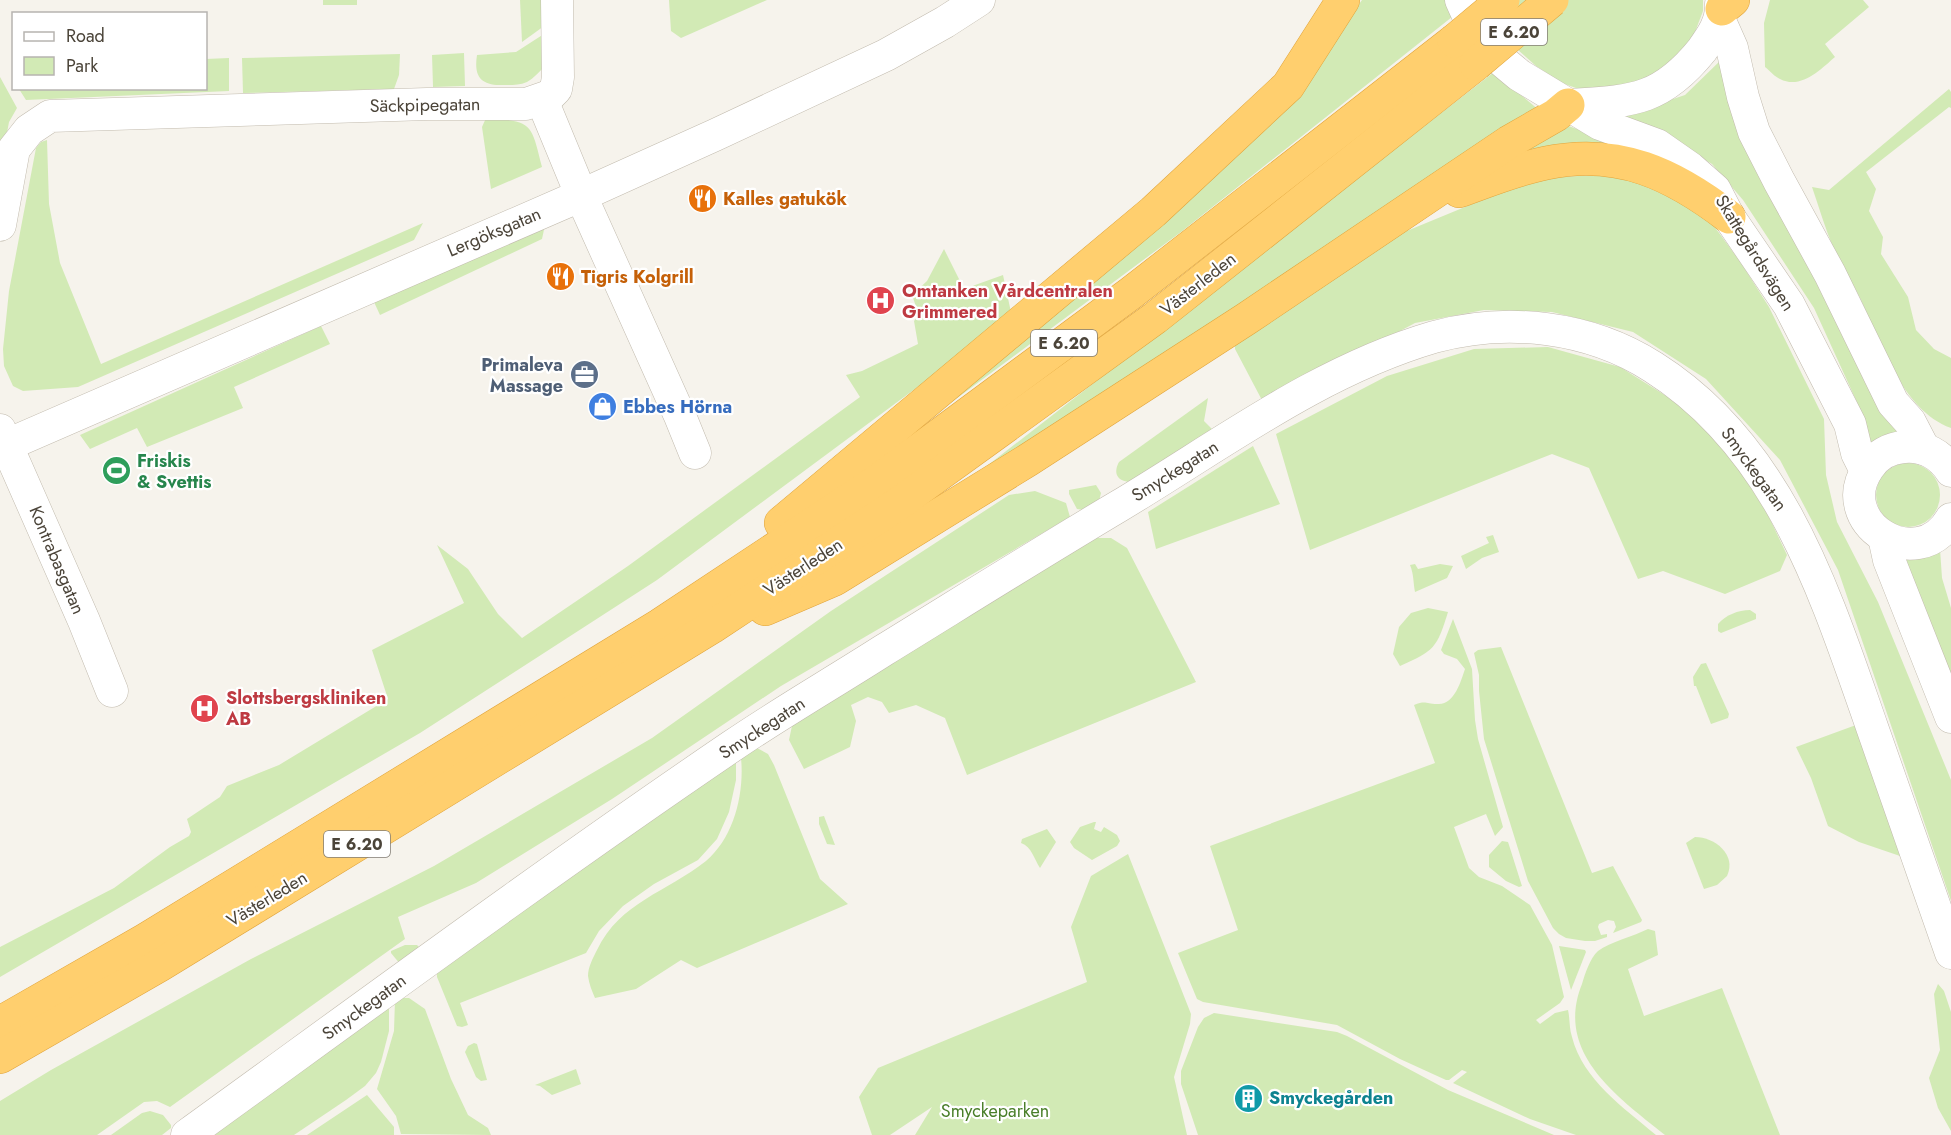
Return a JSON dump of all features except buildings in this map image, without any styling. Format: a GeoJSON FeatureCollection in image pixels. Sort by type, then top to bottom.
{"type":"FeatureCollection","features":[{"type":"Feature","properties":{"kind":"highway"},"geometry":{"type":"LineString","coordinates":[[660,625],[1154,212],[1288,86],[1342,0]]}},
{"type":"Feature","properties":{"kind":"highway","name":"Västerleden"},"geometry":{"type":"LineString","coordinates":[[0,1057],[160,965],[712,627],[898,504],[1155,318],[1465,52],[1503,0]]}},
{"type":"Feature","properties":{"kind":"highway","name":"Västerleden"},"geometry":{"type":"LineString","coordinates":[[0,1023],[145,940],[660,625],[876,482],[1131,293],[1465,52],[1552,0]]}},
{"type":"Feature","properties":{"kind":"highway"},"geometry":{"type":"LineString","coordinates":[[712,627],[777,606],[835,579],[1028,460],[1568,105]]}},
{"type":"Feature","properties":{"kind":"highway"},"geometry":{"type":"LineString","coordinates":[[1374,234],[1467,188],[1523,168],[1548,162],[1586,158],[1637,165],[1666,175],[1701,195],[1729,217]]}},
{"type":"Feature","properties":{"kind":"street"},"geometry":{"type":"LineString","coordinates":[[557,0],[558,77],[555,89],[542,100],[695,453]]}},
{"type":"Feature","properties":{"kind":"street","name":"Lergöksgatan"},"geometry":{"type":"LineString","coordinates":[[2,441],[582,195],[886,55],[979,0]]}},
{"type":"Feature","properties":{"kind":"street","name":"Skattegårdsvägen"},"geometry":{"type":"LineString","coordinates":[[1461,0],[1470,20],[1495,55],[1533,86],[1600,124],[1657,145],[1690,168],[1715,190],[1729,217],[1789,305],[1850,424],[1857,453],[1866,471]]}},
{"type":"Feature","properties":{"kind":"street"},"geometry":{"type":"LineString","coordinates":[[1568,105],[1641,97],[1661,89],[1686,69],[1707,43],[1724,8]]}},
{"type":"Feature","properties":{"kind":"street"},"geometry":{"type":"LineString","coordinates":[[1724,8],[1743,97],[1755,132],[1830,274],[1893,403],[1940,454]]}},
{"type":"Feature","properties":{"kind":"street","name":"Säckpipegatan"},"geometry":{"type":"LineString","coordinates":[[0,225],[14,148],[29,130],[50,116],[426,104],[526,104],[542,100]]}},
{"type":"Feature","properties":{"kind":"street","name":"Smyckegatan"},"geometry":{"type":"LineString","coordinates":[[187,1135],[597,839],[739,741],[1071,534],[1271,412],[1353,367],[1433,338],[1492,327],[1529,327],[1567,332],[1632,355],[1670,378],[1698,400],[1743,447],[1766,480],[1791,523],[1830,609],[1951,953]]}},
{"type":"Feature","properties":{"kind":"street","name":"Kontrabasgatan"},"geometry":{"type":"LineString","coordinates":[[2,441],[84,621],[112,691]]}},
{"type":"Feature","properties":{"kind":"street"},"geometry":{"type":"LineString","coordinates":[[1940,454],[1905,446],[1879,457],[1866,471],[1860,489],[1862,508],[1870,525],[1884,537],[1901,543],[1920,543],[1936,535],[1951,519]]}},
{"type":"Feature","properties":{"kind":"street"},"geometry":{"type":"LineString","coordinates":[[1884,537],[1889,560],[1951,717]]}},
{"type":"Feature","properties":{"kind":"green space"},"geometry":{"type":"Polygon","coordinates":[[[323,0],[357,0],[357,5],[323,5],[323,0]]]}},
{"type":"Feature","properties":{"kind":"green space"},"geometry":{"type":"Polygon","coordinates":[[[520,0],[550,0],[551,21],[522,42],[520,0]]]}},
{"type":"Feature","properties":{"kind":"green space"},"geometry":{"type":"Polygon","coordinates":[[[669,0],[767,0],[681,38],[671,31],[669,0]]]}},
{"type":"Feature","properties":{"kind":"green space"},"geometry":{"type":"Polygon","coordinates":[[[1362,0],[1450,0],[1457,13],[1181,232],[906,436],[1311,71],[1362,0]]]}},
{"type":"Feature","properties":{"kind":"green space"},"geometry":{"type":"Polygon","coordinates":[[[1481,0],[1703,0],[1703,11],[1692,40],[1658,77],[1587,92],[1562,83],[1536,66],[1518,50],[1481,0]]]}},
{"type":"Feature","properties":{"kind":"green space"},"geometry":{"type":"Polygon","coordinates":[[[1770,0],[1863,0],[1869,7],[1825,44],[1835,57],[1810,77],[1788,82],[1778,78],[1765,67],[1764,23],[1770,0]]]}},
{"type":"Feature","properties":{"kind":"green space"},"geometry":{"type":"Polygon","coordinates":[[[547,32],[545,66],[530,80],[519,84],[499,85],[486,83],[479,76],[476,64],[477,55],[516,52],[547,32]]]}},
{"type":"Feature","properties":{"kind":"green space"},"geometry":{"type":"Polygon","coordinates":[[[464,53],[465,86],[433,87],[432,55],[464,53]]]}},
{"type":"Feature","properties":{"kind":"green space"},"geometry":{"type":"Polygon","coordinates":[[[400,54],[399,75],[394,89],[243,93],[242,58],[400,54]]]}},
{"type":"Feature","properties":{"kind":"green space"},"geometry":{"type":"Polygon","coordinates":[[[229,58],[229,91],[26,100],[20,90],[207,90],[207,59],[229,58]]]}},
{"type":"Feature","properties":{"kind":"green space"},"geometry":{"type":"Polygon","coordinates":[[[1722,59],[1902,436],[1871,447],[1866,422],[1814,308],[1743,200],[1712,164],[1666,137],[1616,118],[1685,95],[1722,59]]]}},
{"type":"Feature","properties":{"kind":"green space"},"geometry":{"type":"Polygon","coordinates":[[[1494,72],[1540,111],[956,490],[1494,72]]]}},
{"type":"Feature","properties":{"kind":"green space"},"geometry":{"type":"Polygon","coordinates":[[[0,77],[17,108],[9,122],[0,170],[0,77]]]}},
{"type":"Feature","properties":{"kind":"green space"},"geometry":{"type":"Polygon","coordinates":[[[1949,89],[1951,108],[1949,107],[1866,172],[1876,189],[1869,211],[1883,237],[1881,254],[1908,297],[1916,330],[1934,349],[1951,358],[1951,428],[1934,419],[1918,406],[1894,371],[1836,253],[1812,187],[1829,190],[1949,89]]]}},
{"type":"Feature","properties":{"kind":"green space"},"geometry":{"type":"Polygon","coordinates":[[[486,118],[513,121],[528,127],[535,141],[542,167],[491,189],[482,127],[486,118]]]}},
{"type":"Feature","properties":{"kind":"green space"},"geometry":{"type":"Polygon","coordinates":[[[1563,124],[1629,148],[1507,156],[1563,124]]]}},
{"type":"Feature","properties":{"kind":"green space"},"geometry":{"type":"Polygon","coordinates":[[[47,140],[49,204],[60,263],[101,364],[423,223],[414,240],[78,387],[23,391],[13,386],[4,366],[3,349],[9,291],[36,148],[41,142],[47,140]]]}},
{"type":"Feature","properties":{"kind":"green space"},"geometry":{"type":"Polygon","coordinates":[[[1601,175],[1640,178],[1706,215],[1769,307],[1824,419],[1826,475],[1837,522],[1878,602],[1951,780],[1951,901],[1838,570],[1780,460],[1706,379],[1633,332],[1552,312],[1484,310],[1415,323],[1264,404],[1235,349],[1235,343],[1397,235],[1511,188],[1556,177],[1601,175]]]}},
{"type":"Feature","properties":{"kind":"green space"},"geometry":{"type":"Polygon","coordinates":[[[545,225],[542,239],[380,315],[374,302],[545,225]]]}},
{"type":"Feature","properties":{"kind":"green space"},"geometry":{"type":"Polygon","coordinates":[[[944,249],[964,289],[1003,275],[1012,317],[657,580],[420,733],[0,977],[0,947],[114,888],[189,836],[191,832],[187,819],[220,797],[227,786],[279,765],[388,699],[372,650],[464,603],[437,545],[468,569],[498,614],[522,638],[628,566],[860,397],[846,375],[862,371],[918,344],[914,321],[919,315],[912,295],[927,281],[944,249]]]}},
{"type":"Feature","properties":{"kind":"green space"},"geometry":{"type":"Polygon","coordinates":[[[321,326],[330,344],[234,387],[243,408],[147,447],[137,428],[90,449],[80,435],[321,326]]]}},
{"type":"Feature","properties":{"kind":"green space"},"geometry":{"type":"Polygon","coordinates":[[[1548,347],[1620,367],[1679,404],[1731,456],[1768,515],[1787,555],[1780,571],[1725,594],[1663,571],[1638,579],[1589,468],[1552,454],[1310,550],[1276,434],[1387,376],[1474,349],[1548,347]]]}},
{"type":"Feature","properties":{"kind":"green space"},"geometry":{"type":"Polygon","coordinates":[[[1208,398],[1204,421],[1214,431],[1130,482],[1117,476],[1116,470],[1119,462],[1208,398]]]}},
{"type":"Feature","properties":{"kind":"green space"},"geometry":{"type":"Polygon","coordinates":[[[1253,446],[1280,504],[1156,549],[1148,512],[1253,446]]]}},
{"type":"Feature","properties":{"kind":"green space"},"geometry":{"type":"Polygon","coordinates":[[[1902,463],[1914,463],[1931,472],[1938,483],[1940,495],[1938,507],[1931,518],[1914,527],[1902,527],[1890,522],[1881,513],[1876,501],[1876,489],[1881,477],[1890,468],[1902,463]]]}},
{"type":"Feature","properties":{"kind":"green space"},"geometry":{"type":"Polygon","coordinates":[[[1096,485],[1101,493],[1099,501],[1084,510],[1077,509],[1069,490],[1096,485]]]}},
{"type":"Feature","properties":{"kind":"green space"},"geometry":{"type":"Polygon","coordinates":[[[1035,491],[1066,503],[1070,517],[781,686],[612,799],[476,883],[398,917],[405,939],[170,1107],[157,1101],[144,1102],[97,1135],[0,1135],[0,1101],[51,1070],[251,959],[434,866],[652,738],[831,611],[1009,495],[1035,491]]]}},
{"type":"Feature","properties":{"kind":"green space"},"geometry":{"type":"Polygon","coordinates":[[[1493,535],[1499,552],[1482,558],[1466,569],[1461,556],[1489,543],[1486,537],[1493,535]]]}},
{"type":"Feature","properties":{"kind":"green space"},"geometry":{"type":"Polygon","coordinates":[[[1090,538],[1111,538],[1127,548],[1196,682],[967,775],[945,718],[916,705],[889,713],[882,702],[868,697],[851,705],[856,721],[850,747],[804,769],[789,740],[793,721],[1090,538]]]}},
{"type":"Feature","properties":{"kind":"green space"},"geometry":{"type":"Polygon","coordinates":[[[1940,549],[1942,578],[1951,608],[1951,683],[1902,557],[1940,549]]]}},
{"type":"Feature","properties":{"kind":"green space"},"geometry":{"type":"Polygon","coordinates":[[[1415,564],[1418,569],[1440,564],[1453,566],[1447,578],[1415,592],[1410,565],[1415,564]]]}},
{"type":"Feature","properties":{"kind":"green space"},"geometry":{"type":"Polygon","coordinates":[[[1428,608],[1448,612],[1441,634],[1427,652],[1400,666],[1393,654],[1399,627],[1411,613],[1428,608]]]}},
{"type":"Feature","properties":{"kind":"green space"},"geometry":{"type":"Polygon","coordinates":[[[1750,610],[1756,614],[1756,619],[1721,633],[1718,631],[1718,624],[1728,616],[1750,610]]]}},
{"type":"Feature","properties":{"kind":"green space"},"geometry":{"type":"Polygon","coordinates":[[[1453,619],[1472,669],[1478,739],[1503,827],[1495,836],[1486,814],[1454,827],[1469,868],[1479,877],[1502,886],[1530,905],[1552,945],[1564,997],[1560,1003],[1536,1020],[1540,1024],[1555,1013],[1568,1010],[1572,1037],[1585,1067],[1606,1092],[1656,1135],[1576,1135],[1530,1119],[1453,1083],[1467,1072],[1462,1070],[1446,1080],[1400,1059],[1337,1025],[1203,1002],[1197,999],[1178,953],[1238,930],[1210,846],[1435,763],[1414,705],[1424,702],[1443,704],[1452,697],[1459,686],[1465,669],[1457,659],[1444,654],[1441,650],[1453,619]]]}},
{"type":"Feature","properties":{"kind":"green space"},"geometry":{"type":"Polygon","coordinates":[[[1501,647],[1592,873],[1613,866],[1642,920],[1613,933],[1616,927],[1614,921],[1608,920],[1599,924],[1601,935],[1607,934],[1607,937],[1585,941],[1566,938],[1559,934],[1553,928],[1528,881],[1484,739],[1479,675],[1474,653],[1478,650],[1501,647]]]}},
{"type":"Feature","properties":{"kind":"green space"},"geometry":{"type":"Polygon","coordinates":[[[1706,663],[1729,714],[1728,718],[1711,724],[1696,686],[1694,686],[1693,677],[1701,664],[1706,663]]]}},
{"type":"Feature","properties":{"kind":"green space"},"geometry":{"type":"Polygon","coordinates":[[[1856,725],[1900,856],[1859,842],[1828,826],[1811,778],[1796,747],[1856,725]]]}},
{"type":"Feature","properties":{"kind":"green space"},"geometry":{"type":"Polygon","coordinates":[[[757,748],[768,754],[774,765],[820,879],[848,904],[697,968],[681,960],[636,989],[595,998],[588,973],[594,956],[607,934],[631,909],[691,872],[716,851],[732,825],[737,810],[741,779],[740,750],[757,748]]]}},
{"type":"Feature","properties":{"kind":"green space"},"geometry":{"type":"Polygon","coordinates":[[[736,760],[736,780],[729,812],[717,839],[698,860],[654,884],[623,906],[599,931],[586,953],[460,1003],[468,1025],[457,1026],[437,972],[736,760]]]}},
{"type":"Feature","properties":{"kind":"green space"},"geometry":{"type":"Polygon","coordinates":[[[824,816],[835,845],[827,844],[819,824],[819,817],[824,816]]]}},
{"type":"Feature","properties":{"kind":"green space"},"geometry":{"type":"Polygon","coordinates":[[[1096,822],[1094,829],[1101,832],[1104,827],[1117,835],[1120,841],[1117,846],[1092,860],[1074,848],[1070,842],[1080,827],[1096,822]]]}},
{"type":"Feature","properties":{"kind":"green space"},"geometry":{"type":"Polygon","coordinates":[[[1047,829],[1056,842],[1040,868],[1030,850],[1021,843],[1022,839],[1047,829]]]}},
{"type":"Feature","properties":{"kind":"green space"},"geometry":{"type":"Polygon","coordinates":[[[1695,837],[1710,840],[1727,854],[1729,868],[1727,876],[1717,885],[1704,889],[1686,843],[1695,837]]]}},
{"type":"Feature","properties":{"kind":"green space"},"geometry":{"type":"Polygon","coordinates":[[[1502,841],[1508,842],[1522,886],[1519,887],[1506,881],[1489,867],[1489,855],[1502,841]]]}},
{"type":"Feature","properties":{"kind":"green space","name":"Smyckeparken"},"geometry":{"type":"Polygon","coordinates":[[[1128,854],[1191,1014],[1174,1077],[1187,1135],[915,1135],[932,1107],[890,1135],[872,1135],[859,1097],[878,1068],[1087,982],[1071,927],[1091,876],[1128,854]]]}},
{"type":"Feature","properties":{"kind":"green space"},"geometry":{"type":"Polygon","coordinates":[[[1648,929],[1655,931],[1658,955],[1628,969],[1644,1016],[1722,988],[1780,1135],[1665,1135],[1628,1105],[1595,1071],[1584,1052],[1577,1031],[1576,1009],[1586,971],[1598,951],[1648,929]]]}},
{"type":"Feature","properties":{"kind":"green space"},"geometry":{"type":"Polygon","coordinates":[[[405,945],[417,945],[420,948],[400,964],[391,951],[405,945]]]}},
{"type":"Feature","properties":{"kind":"green space"},"geometry":{"type":"Polygon","coordinates":[[[1559,946],[1586,952],[1571,990],[1559,946]]]}},
{"type":"Feature","properties":{"kind":"green space"},"geometry":{"type":"Polygon","coordinates":[[[1938,984],[1944,991],[1951,1012],[1951,1131],[1938,1108],[1929,1078],[1940,1050],[1934,994],[1938,984]]]}},
{"type":"Feature","properties":{"kind":"green space"},"geometry":{"type":"Polygon","coordinates":[[[409,998],[425,1009],[451,1079],[468,1115],[488,1128],[491,1135],[401,1134],[396,1116],[377,1089],[394,1031],[395,1000],[409,998]]]}},
{"type":"Feature","properties":{"kind":"green space"},"geometry":{"type":"Polygon","coordinates":[[[389,1007],[389,1031],[376,1073],[365,1086],[346,1100],[294,1135],[215,1135],[228,1120],[389,1007]]]}},
{"type":"Feature","properties":{"kind":"green space"},"geometry":{"type":"Polygon","coordinates":[[[1214,1013],[1337,1032],[1448,1090],[1554,1135],[1198,1135],[1181,1084],[1181,1071],[1198,1027],[1204,1018],[1214,1013]]]}},
{"type":"Feature","properties":{"kind":"green space"},"geometry":{"type":"Polygon","coordinates":[[[477,1044],[487,1080],[481,1081],[476,1077],[465,1052],[468,1046],[477,1044]]]}},
{"type":"Feature","properties":{"kind":"green space"},"geometry":{"type":"Polygon","coordinates":[[[576,1069],[581,1084],[552,1095],[535,1085],[576,1069]]]}},
{"type":"Feature","properties":{"kind":"green space"},"geometry":{"type":"Polygon","coordinates":[[[367,1095],[394,1127],[394,1135],[307,1135],[367,1095]]]}},
{"type":"Feature","properties":{"kind":"green space"},"geometry":{"type":"Polygon","coordinates":[[[150,1111],[163,1115],[171,1128],[162,1135],[111,1135],[142,1113],[150,1111]]]}},
{"type":"Feature","properties":{"kind":"place","name":"Kalles gatukök"},"geometry":{"type":"Point","coordinates":[702,199]}},
{"type":"Feature","properties":{"kind":"place","name":"Tigris Kolgrill"},"geometry":{"type":"Point","coordinates":[560,277]}},
{"type":"Feature","properties":{"kind":"place","name":"Omtanken Vårdcentralen Grimmered"},"geometry":{"type":"Point","coordinates":[881,301]}},
{"type":"Feature","properties":{"kind":"place","name":"Primaleva Massage"},"geometry":{"type":"Point","coordinates":[584,375]}},
{"type":"Feature","properties":{"kind":"place","name":"Ebbes Hörna"},"geometry":{"type":"Point","coordinates":[602,407]}},
{"type":"Feature","properties":{"kind":"place","name":"Friskis & Svettis"},"geometry":{"type":"Point","coordinates":[116,471]}},
{"type":"Feature","properties":{"kind":"place","name":"Slottsbergskliniken AB"},"geometry":{"type":"Point","coordinates":[205,708]}},
{"type":"Feature","properties":{"kind":"place","name":"Smyckegården"},"geometry":{"type":"Point","coordinates":[1248,1098]}}]}
